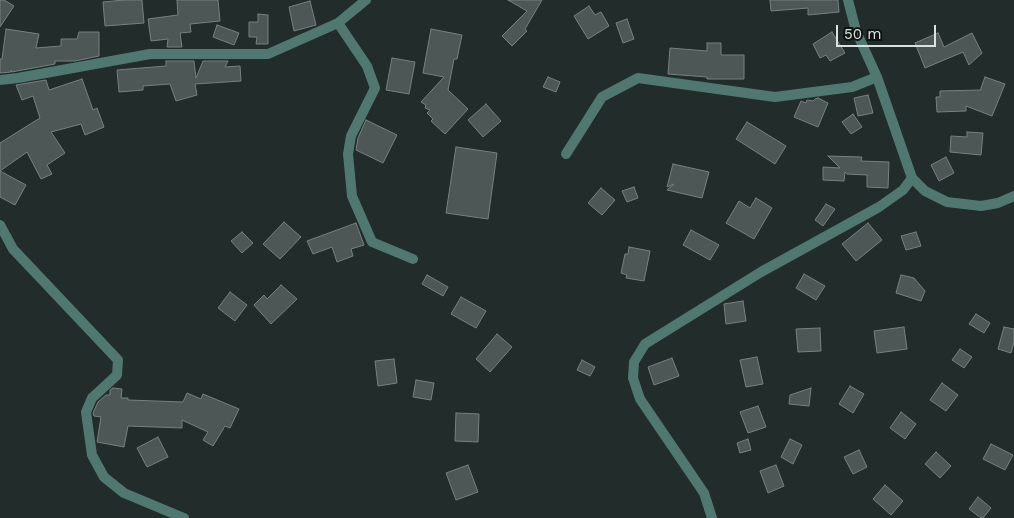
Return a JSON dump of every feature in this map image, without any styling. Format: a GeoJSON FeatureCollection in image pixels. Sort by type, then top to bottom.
{"type":"FeatureCollection","features":[{"type":"Feature","properties":{"kind":"street"},"geometry":{"type":"LineString","coordinates":[[0,80],[150,54],[268,54],[338,23],[366,0]]}},
{"type":"Feature","properties":{"kind":"street"},"geometry":{"type":"LineString","coordinates":[[848,0],[856,31],[877,77],[912,178],[925,191],[947,202],[981,206],[998,203],[1014,196]]}},
{"type":"Feature","properties":{"kind":"street"},"geometry":{"type":"LineString","coordinates":[[338,23],[367,66],[375,88],[351,136],[348,154],[352,196],[372,242],[413,258]]}},
{"type":"Feature","properties":{"kind":"street"},"geometry":{"type":"LineString","coordinates":[[566,154],[602,97],[638,78],[775,97],[852,86],[877,77]]}},
{"type":"Feature","properties":{"kind":"street"},"geometry":{"type":"LineString","coordinates":[[712,518],[704,494],[640,400],[633,378],[634,362],[645,344],[761,272],[879,206],[903,190],[912,178]]}},
{"type":"Feature","properties":{"kind":"street"},"geometry":{"type":"LineString","coordinates":[[0,225],[13,249],[118,360],[117,375],[92,398],[86,412],[92,455],[104,477],[124,493],[184,518]]}},
{"type":"Feature","properties":{"kind":"building"},"geometry":{"type":"Polygon","coordinates":[[[0,0],[4,0],[14,6],[0,27],[0,0]]]}},
{"type":"Feature","properties":{"kind":"building"},"geometry":{"type":"Polygon","coordinates":[[[142,0],[144,23],[105,26],[103,2],[142,0]]]}},
{"type":"Feature","properties":{"kind":"building"},"geometry":{"type":"Polygon","coordinates":[[[177,0],[218,0],[220,21],[190,24],[191,32],[180,33],[182,47],[167,47],[168,39],[151,41],[148,19],[178,15],[177,0]]]}},
{"type":"Feature","properties":{"kind":"building"},"geometry":{"type":"Polygon","coordinates":[[[508,0],[542,0],[525,29],[527,31],[512,46],[502,36],[527,11],[508,0]]]}},
{"type":"Feature","properties":{"kind":"building"},"geometry":{"type":"Polygon","coordinates":[[[770,0],[838,0],[839,12],[808,15],[808,8],[771,11],[770,0]]]}},
{"type":"Feature","properties":{"kind":"building"},"geometry":{"type":"Polygon","coordinates":[[[310,1],[316,25],[294,31],[289,7],[310,1]]]}},
{"type":"Feature","properties":{"kind":"building"},"geometry":{"type":"Polygon","coordinates":[[[589,6],[595,15],[601,12],[609,26],[588,39],[574,16],[589,6]]]}},
{"type":"Feature","properties":{"kind":"building"},"geometry":{"type":"Polygon","coordinates":[[[258,14],[268,15],[268,44],[256,44],[257,37],[249,37],[249,22],[258,22],[258,14]]]}},
{"type":"Feature","properties":{"kind":"building"},"geometry":{"type":"Polygon","coordinates":[[[627,19],[634,39],[623,43],[616,23],[627,19]]]}},
{"type":"Feature","properties":{"kind":"building"},"geometry":{"type":"Polygon","coordinates":[[[217,25],[239,33],[234,45],[213,37],[217,25]]]}},
{"type":"Feature","properties":{"kind":"building"},"geometry":{"type":"Polygon","coordinates":[[[6,29],[39,34],[36,48],[61,46],[61,39],[77,39],[79,32],[99,32],[99,56],[75,61],[55,61],[55,64],[0,73],[0,59],[2,59],[6,29]]]}},
{"type":"Feature","properties":{"kind":"building"},"geometry":{"type":"Polygon","coordinates":[[[431,29],[462,35],[457,59],[454,59],[448,90],[468,109],[445,134],[431,121],[433,119],[427,113],[430,110],[425,108],[426,105],[421,102],[444,77],[423,73],[431,29]]]}},
{"type":"Feature","properties":{"kind":"building"},"geometry":{"type":"Polygon","coordinates":[[[832,32],[845,53],[830,61],[826,55],[820,58],[813,44],[832,32]]]}},
{"type":"Feature","properties":{"kind":"building"},"geometry":{"type":"Polygon","coordinates":[[[938,33],[944,47],[972,33],[982,53],[969,65],[963,52],[925,68],[915,43],[938,33]]]}},
{"type":"Feature","properties":{"kind":"building"},"geometry":{"type":"Polygon","coordinates":[[[707,43],[721,43],[721,55],[744,55],[744,79],[707,79],[707,77],[668,74],[670,48],[707,51],[707,43]]]}},
{"type":"Feature","properties":{"kind":"building"},"geometry":{"type":"Polygon","coordinates":[[[392,58],[415,62],[409,94],[386,90],[392,58]]]}},
{"type":"Feature","properties":{"kind":"building"},"geometry":{"type":"Polygon","coordinates":[[[166,61],[194,61],[196,78],[203,61],[228,61],[225,67],[240,66],[241,81],[195,84],[197,95],[176,101],[170,84],[143,86],[143,90],[119,92],[117,70],[166,66],[166,61]]]}},
{"type":"Feature","properties":{"kind":"building"},"geometry":{"type":"Polygon","coordinates":[[[548,77],[560,82],[556,92],[543,87],[548,77]]]}},
{"type":"Feature","properties":{"kind":"building"},"geometry":{"type":"Polygon","coordinates":[[[985,77],[1005,84],[992,116],[966,106],[966,111],[937,112],[936,97],[940,97],[940,91],[981,90],[985,77]]]}},
{"type":"Feature","properties":{"kind":"building"},"geometry":{"type":"Polygon","coordinates":[[[82,79],[93,110],[97,108],[104,127],[85,135],[81,124],[51,132],[65,153],[47,165],[52,174],[41,179],[27,152],[0,171],[0,143],[40,118],[33,96],[22,100],[16,85],[46,80],[49,90],[82,79]]]}},
{"type":"Feature","properties":{"kind":"building"},"geometry":{"type":"Polygon","coordinates":[[[868,95],[873,113],[858,116],[854,98],[868,95]]]}},
{"type":"Feature","properties":{"kind":"building"},"geometry":{"type":"Polygon","coordinates":[[[818,98],[828,103],[818,127],[794,117],[801,101],[806,103],[807,100],[813,101],[818,98]]]}},
{"type":"Feature","properties":{"kind":"building"},"geometry":{"type":"Polygon","coordinates":[[[486,104],[501,121],[483,137],[468,120],[486,104]]]}},
{"type":"Feature","properties":{"kind":"building"},"geometry":{"type":"Polygon","coordinates":[[[853,114],[862,127],[851,134],[842,122],[853,114]]]}},
{"type":"Feature","properties":{"kind":"building"},"geometry":{"type":"Polygon","coordinates":[[[366,120],[397,135],[383,163],[356,150],[358,138],[366,120]]]}},
{"type":"Feature","properties":{"kind":"building"},"geometry":{"type":"Polygon","coordinates":[[[747,122],[786,146],[775,164],[736,139],[747,122]]]}},
{"type":"Feature","properties":{"kind":"building"},"geometry":{"type":"Polygon","coordinates":[[[967,132],[983,133],[981,155],[950,152],[951,136],[967,137],[967,132]]]}},
{"type":"Feature","properties":{"kind":"building"},"geometry":{"type":"Polygon","coordinates":[[[456,147],[497,153],[488,219],[446,213],[456,147]]]}},
{"type":"Feature","properties":{"kind":"building"},"geometry":{"type":"Polygon","coordinates":[[[828,156],[862,157],[861,161],[889,162],[888,188],[867,187],[867,175],[847,174],[845,172],[844,181],[823,180],[823,167],[840,168],[828,156]]]}},
{"type":"Feature","properties":{"kind":"building"},"geometry":{"type":"Polygon","coordinates":[[[946,157],[954,173],[939,181],[931,165],[946,157]]]}},
{"type":"Feature","properties":{"kind":"building"},"geometry":{"type":"Polygon","coordinates":[[[673,164],[709,172],[702,198],[667,190],[674,184],[667,187],[673,164]]]}},
{"type":"Feature","properties":{"kind":"building"},"geometry":{"type":"Polygon","coordinates":[[[0,171],[26,185],[15,205],[0,197],[0,171]]]}},
{"type":"Feature","properties":{"kind":"building"},"geometry":{"type":"Polygon","coordinates":[[[634,187],[638,198],[627,202],[622,191],[634,187]]]}},
{"type":"Feature","properties":{"kind":"building"},"geometry":{"type":"Polygon","coordinates":[[[601,188],[615,200],[602,215],[588,203],[601,188]]]}},
{"type":"Feature","properties":{"kind":"building"},"geometry":{"type":"Polygon","coordinates":[[[756,198],[772,208],[754,239],[726,223],[739,201],[750,208],[756,198]]]}},
{"type":"Feature","properties":{"kind":"building"},"geometry":{"type":"Polygon","coordinates":[[[826,204],[835,209],[823,226],[815,220],[826,204]]]}},
{"type":"Feature","properties":{"kind":"building"},"geometry":{"type":"Polygon","coordinates":[[[284,222],[301,237],[280,259],[263,244],[284,222]]]}},
{"type":"Feature","properties":{"kind":"building"},"geometry":{"type":"Polygon","coordinates":[[[356,223],[364,245],[351,249],[353,256],[337,262],[332,247],[313,254],[307,241],[356,223]]]}},
{"type":"Feature","properties":{"kind":"building"},"geometry":{"type":"Polygon","coordinates":[[[868,223],[882,240],[856,261],[842,244],[868,223]]]}},
{"type":"Feature","properties":{"kind":"building"},"geometry":{"type":"Polygon","coordinates":[[[691,230],[719,245],[710,260],[683,245],[691,230]]]}},
{"type":"Feature","properties":{"kind":"building"},"geometry":{"type":"Polygon","coordinates":[[[242,232],[253,243],[242,253],[231,241],[242,232]]]}},
{"type":"Feature","properties":{"kind":"building"},"geometry":{"type":"Polygon","coordinates":[[[916,232],[921,246],[906,250],[901,236],[916,232]]]}},
{"type":"Feature","properties":{"kind":"building"},"geometry":{"type":"Polygon","coordinates":[[[629,247],[650,251],[644,281],[626,278],[627,275],[621,273],[625,254],[628,254],[629,247]]]}},
{"type":"Feature","properties":{"kind":"building"},"geometry":{"type":"Polygon","coordinates":[[[804,274],[825,286],[816,300],[796,288],[804,274]]]}},
{"type":"Feature","properties":{"kind":"building"},"geometry":{"type":"Polygon","coordinates":[[[427,275],[448,287],[443,296],[422,284],[427,275]]]}},
{"type":"Feature","properties":{"kind":"building"},"geometry":{"type":"Polygon","coordinates":[[[901,275],[914,278],[925,291],[921,301],[896,293],[901,275]]]}},
{"type":"Feature","properties":{"kind":"building"},"geometry":{"type":"Polygon","coordinates":[[[281,285],[297,299],[271,324],[254,305],[264,295],[267,299],[281,285]]]}},
{"type":"Feature","properties":{"kind":"building"},"geometry":{"type":"Polygon","coordinates":[[[230,292],[247,305],[235,321],[218,308],[230,292]]]}},
{"type":"Feature","properties":{"kind":"building"},"geometry":{"type":"Polygon","coordinates":[[[461,297],[486,311],[476,328],[451,314],[461,297]]]}},
{"type":"Feature","properties":{"kind":"building"},"geometry":{"type":"Polygon","coordinates":[[[743,301],[746,321],[726,324],[724,304],[743,301]]]}},
{"type":"Feature","properties":{"kind":"building"},"geometry":{"type":"Polygon","coordinates":[[[976,314],[990,323],[984,333],[969,324],[976,314]]]}},
{"type":"Feature","properties":{"kind":"building"},"geometry":{"type":"Polygon","coordinates":[[[904,327],[907,349],[877,353],[874,331],[904,327]]]}},
{"type":"Feature","properties":{"kind":"building"},"geometry":{"type":"Polygon","coordinates":[[[1004,327],[1014,329],[1014,342],[1011,353],[998,349],[1004,327]]]}},
{"type":"Feature","properties":{"kind":"building"},"geometry":{"type":"Polygon","coordinates":[[[820,328],[821,351],[798,352],[796,329],[820,328]]]}},
{"type":"Feature","properties":{"kind":"building"},"geometry":{"type":"Polygon","coordinates":[[[497,334],[512,347],[490,372],[476,359],[497,334]]]}},
{"type":"Feature","properties":{"kind":"building"},"geometry":{"type":"Polygon","coordinates":[[[960,349],[972,357],[964,368],[952,360],[960,349]]]}},
{"type":"Feature","properties":{"kind":"building"},"geometry":{"type":"Polygon","coordinates":[[[757,357],[763,384],[746,387],[740,360],[757,357]]]}},
{"type":"Feature","properties":{"kind":"building"},"geometry":{"type":"Polygon","coordinates":[[[672,358],[679,376],[654,385],[648,367],[672,358]]]}},
{"type":"Feature","properties":{"kind":"building"},"geometry":{"type":"Polygon","coordinates":[[[394,359],[397,383],[378,386],[375,361],[394,359]]]}},
{"type":"Feature","properties":{"kind":"building"},"geometry":{"type":"Polygon","coordinates":[[[582,360],[595,367],[590,376],[577,370],[582,360]]]}},
{"type":"Feature","properties":{"kind":"building"},"geometry":{"type":"Polygon","coordinates":[[[416,380],[434,383],[431,400],[413,397],[416,380]]]}},
{"type":"Feature","properties":{"kind":"building"},"geometry":{"type":"Polygon","coordinates":[[[942,383],[958,395],[946,411],[930,400],[942,383]]]}},
{"type":"Feature","properties":{"kind":"building"},"geometry":{"type":"Polygon","coordinates":[[[850,386],[864,394],[853,413],[839,404],[850,386]]]}},
{"type":"Feature","properties":{"kind":"building"},"geometry":{"type":"Polygon","coordinates":[[[113,388],[122,389],[121,398],[128,398],[128,400],[183,402],[187,393],[201,399],[203,394],[239,409],[230,428],[225,426],[213,446],[203,440],[208,432],[182,420],[182,428],[128,426],[124,447],[97,442],[101,417],[94,416],[93,413],[98,402],[106,395],[110,395],[110,390],[113,388]]]}},
{"type":"Feature","properties":{"kind":"building"},"geometry":{"type":"Polygon","coordinates":[[[811,388],[809,406],[789,404],[790,395],[811,388]]]}},
{"type":"Feature","properties":{"kind":"building"},"geometry":{"type":"Polygon","coordinates":[[[758,406],[766,427],[748,433],[740,412],[758,406]]]}},
{"type":"Feature","properties":{"kind":"building"},"geometry":{"type":"Polygon","coordinates":[[[901,412],[916,424],[905,439],[890,428],[901,412]]]}},
{"type":"Feature","properties":{"kind":"building"},"geometry":{"type":"Polygon","coordinates":[[[456,413],[479,414],[478,442],[455,441],[456,413]]]}},
{"type":"Feature","properties":{"kind":"building"},"geometry":{"type":"Polygon","coordinates":[[[158,437],[168,457],[147,467],[137,448],[158,437]]]}},
{"type":"Feature","properties":{"kind":"building"},"geometry":{"type":"Polygon","coordinates":[[[748,439],[751,450],[740,453],[737,443],[748,439]]]}},
{"type":"Feature","properties":{"kind":"building"},"geometry":{"type":"Polygon","coordinates":[[[790,439],[802,445],[793,464],[781,457],[790,439]]]}},
{"type":"Feature","properties":{"kind":"building"},"geometry":{"type":"Polygon","coordinates":[[[991,444],[1013,455],[1005,470],[983,459],[991,444]]]}},
{"type":"Feature","properties":{"kind":"building"},"geometry":{"type":"Polygon","coordinates":[[[859,450],[867,467],[853,474],[844,457],[859,450]]]}},
{"type":"Feature","properties":{"kind":"building"},"geometry":{"type":"Polygon","coordinates":[[[936,452],[951,466],[940,478],[925,464],[936,452]]]}},
{"type":"Feature","properties":{"kind":"building"},"geometry":{"type":"Polygon","coordinates":[[[468,465],[478,492],[456,500],[446,473],[468,465]]]}},
{"type":"Feature","properties":{"kind":"building"},"geometry":{"type":"Polygon","coordinates":[[[776,465],[784,486],[768,493],[760,471],[776,465]]]}},
{"type":"Feature","properties":{"kind":"building"},"geometry":{"type":"Polygon","coordinates":[[[885,485],[903,501],[891,515],[873,499],[885,485]]]}},
{"type":"Feature","properties":{"kind":"building"},"geometry":{"type":"Polygon","coordinates":[[[978,497],[991,508],[983,518],[969,509],[978,497]]]}}]}
